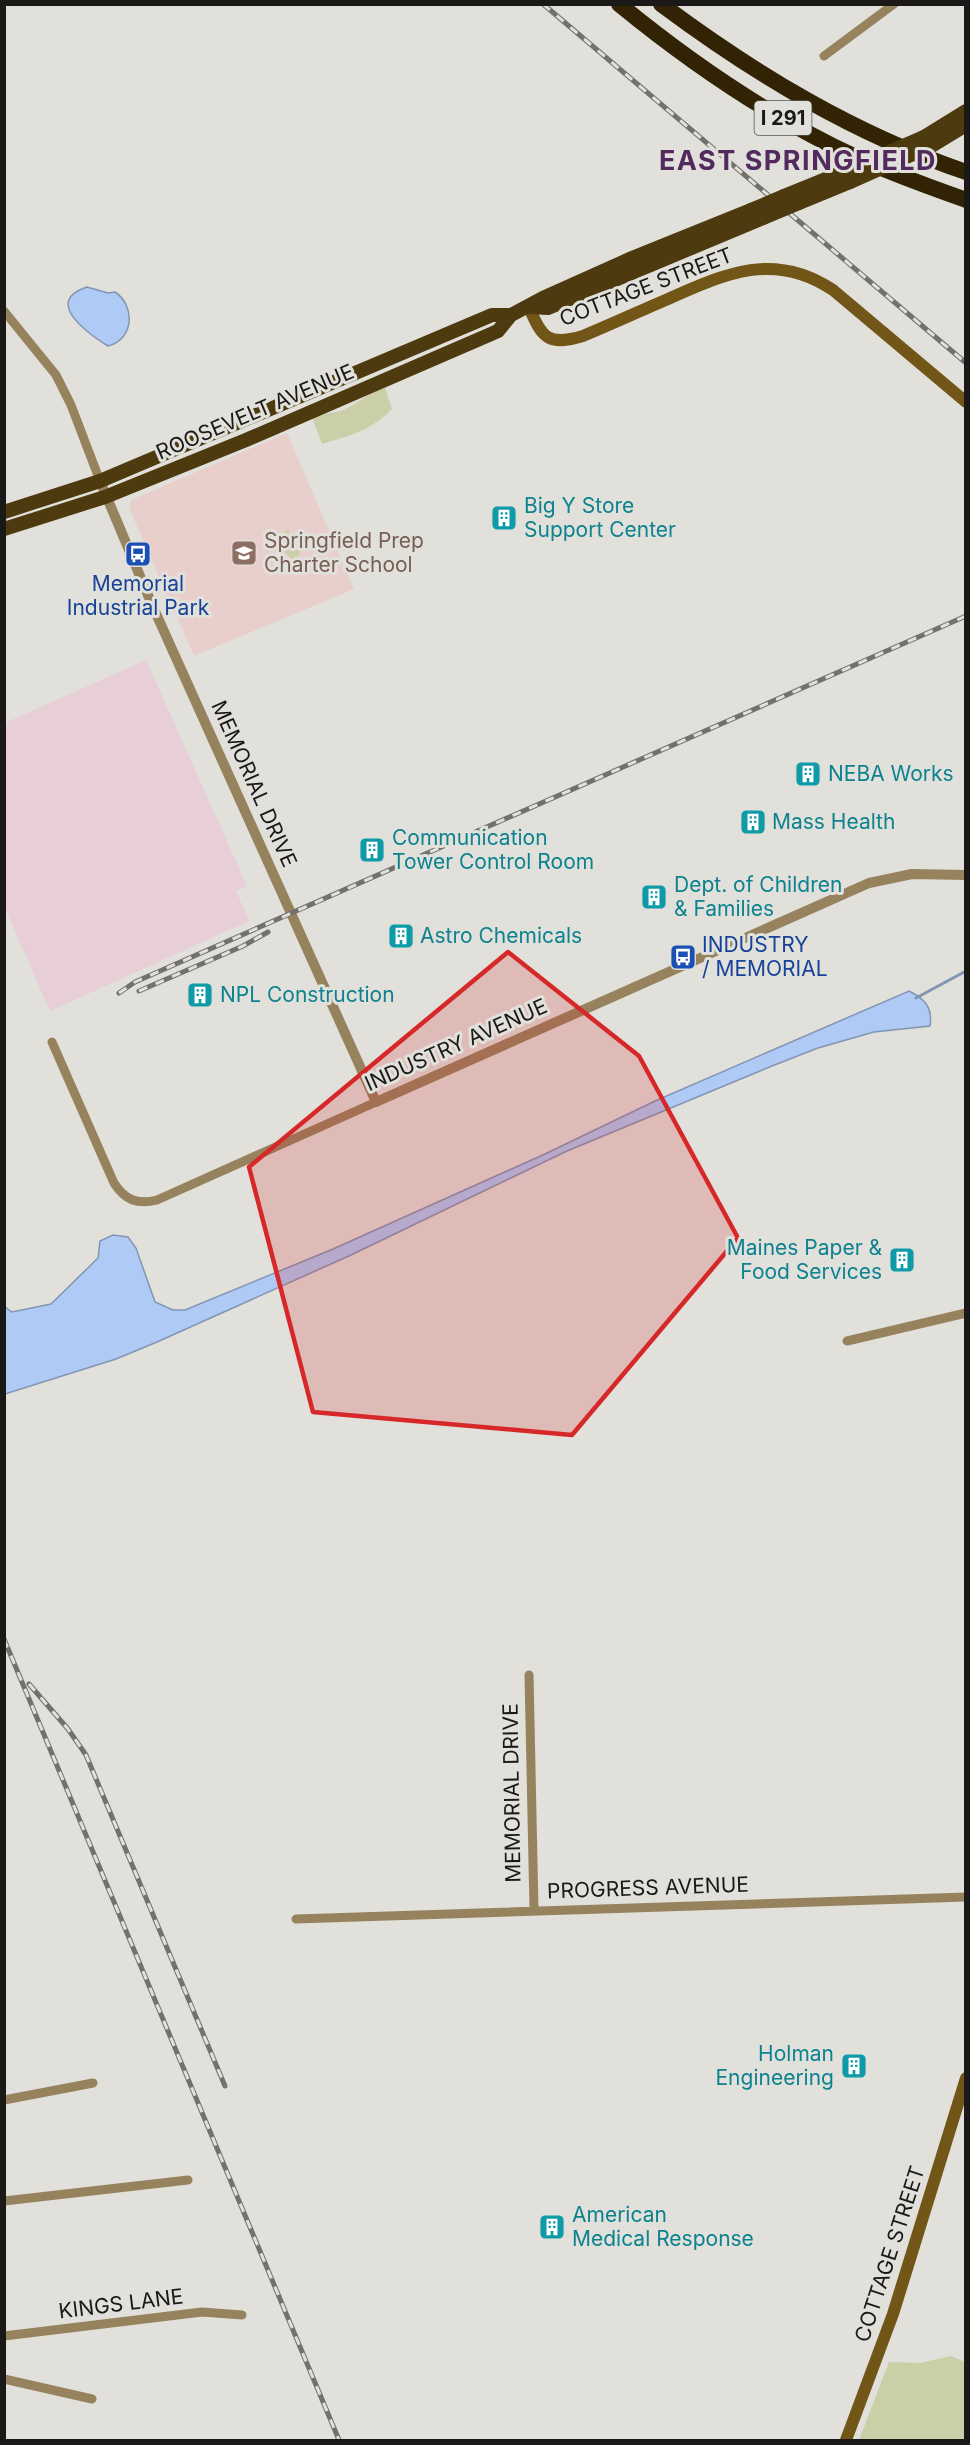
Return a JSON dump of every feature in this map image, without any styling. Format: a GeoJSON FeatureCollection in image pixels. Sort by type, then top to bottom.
{"type":"FeatureCollection","features":[{"type":"Feature","properties":{"kind":"highway","name":"I 291"},"geometry":{"type":"LineString","coordinates":[[619,4],[707,69],[803,129],[878,167],[966,200]]}},
{"type":"Feature","properties":{"kind":"highway","name":"I 291"},"geometry":{"type":"LineString","coordinates":[[661,4],[746,64],[806,101],[863,131],[961,170]]}},
{"type":"Feature","properties":{"kind":"main road","name":"ROOSEVELT AVENUE"},"geometry":{"type":"LineString","coordinates":[[928,141],[966,111]]}},
{"type":"Feature","properties":{"kind":"main road","name":"ROOSEVELT AVENUE"},"geometry":{"type":"LineString","coordinates":[[529,307],[548,308],[799,203],[849,176],[966,124]]}},
{"type":"Feature","properties":{"kind":"main road","name":"ROOSEVELT AVENUE"},"geometry":{"type":"LineString","coordinates":[[4,512],[100,481],[492,315],[511,315],[632,258],[784,196],[849,176]]}},
{"type":"Feature","properties":{"kind":"main road","name":"COTTAGE STREET"},"geometry":{"type":"LineString","coordinates":[[529,307],[543,334],[550,339],[564,342],[584,336],[736,271],[762,268],[787,271],[811,278],[833,290],[966,402]]}},
{"type":"Feature","properties":{"kind":"main road","name":"ROOSEVELT AVENUE"},"geometry":{"type":"LineString","coordinates":[[4,529],[105,497],[386,379],[498,331],[511,315]]}},
{"type":"Feature","properties":{"kind":"main road"},"geometry":{"type":"LineString","coordinates":[[378,362],[386,379]]}},
{"type":"Feature","properties":{"kind":"main road"},"geometry":{"type":"LineString","coordinates":[[296,397],[303,414]]}},
{"type":"Feature","properties":{"kind":"main road","name":"COTTAGE STREET"},"geometry":{"type":"LineString","coordinates":[[846,2440],[893,2314],[966,2078]]}},
{"type":"Feature","properties":{"kind":"street"},"geometry":{"type":"LineString","coordinates":[[824,56],[894,4]]}},
{"type":"Feature","properties":{"kind":"street"},"geometry":{"type":"LineString","coordinates":[[4,311],[56,375],[71,405],[100,481]]}},
{"type":"Feature","properties":{"kind":"street","name":"MEMORIAL DRIVE"},"geometry":{"type":"LineString","coordinates":[[100,481],[105,497],[376,1101]]}},
{"type":"Feature","properties":{"kind":"street","name":"INDUSTRY AVENUE"},"geometry":{"type":"LineString","coordinates":[[52,1042],[114,1183],[122,1195],[136,1202],[157,1200],[869,883],[912,874],[966,876]]}},
{"type":"Feature","properties":{"kind":"street"},"geometry":{"type":"LineString","coordinates":[[847,1341],[966,1313]]}},
{"type":"Feature","properties":{"kind":"street","name":"MEMORIAL DRIVE"},"geometry":{"type":"LineString","coordinates":[[529,1675],[534,1909]]}},
{"type":"Feature","properties":{"kind":"street","name":"PROGRESS AVENUE"},"geometry":{"type":"LineString","coordinates":[[296,1919],[534,1909],[966,1897]]}},
{"type":"Feature","properties":{"kind":"street"},"geometry":{"type":"LineString","coordinates":[[4,2100],[93,2083]]}},
{"type":"Feature","properties":{"kind":"street"},"geometry":{"type":"LineString","coordinates":[[4,2201],[188,2180]]}},
{"type":"Feature","properties":{"kind":"street","name":"KINGS LANE"},"geometry":{"type":"LineString","coordinates":[[4,2336],[202,2312],[242,2315]]}},
{"type":"Feature","properties":{"kind":"street"},"geometry":{"type":"LineString","coordinates":[[4,2379],[92,2399]]}},
{"type":"Feature","properties":{"kind":"highlighted area"},"geometry":{"type":"Polygon","coordinates":[[[508,952],[639,1056],[738,1238],[572,1435],[313,1412],[249,1167],[508,952]]]}},
{"type":"Feature","properties":{"kind":"shaded area","name":"Springfield Prep Charter School"},"geometry":{"type":"Polygon","coordinates":[[[287,433],[354,589],[194,656],[133,517],[129,507],[131,500],[287,433]]]}},
{"type":"Feature","properties":{"kind":"shaded area"},"geometry":{"type":"Polygon","coordinates":[[[146,660],[247,886],[236,891],[249,921],[50,1011],[5,908],[5,723],[146,660]]]}},
{"type":"Feature","properties":{"kind":"green space"},"geometry":{"type":"Polygon","coordinates":[[[385,388],[392,409],[360,431],[322,444],[312,417],[343,410],[385,388]]]}},
{"type":"Feature","properties":{"kind":"green space"},"geometry":{"type":"Polygon","coordinates":[[[288,528],[293,546],[300,552],[296,561],[304,563],[296,567],[288,555],[273,546],[288,528]]]}},
{"type":"Feature","properties":{"kind":"green space"},"geometry":{"type":"Polygon","coordinates":[[[951,2356],[965,2362],[965,2440],[859,2440],[889,2362],[920,2363],[951,2356]]]}},
{"type":"Feature","properties":{"kind":"water"},"geometry":{"type":"Polygon","coordinates":[[[87,287],[108,293],[115,292],[126,305],[129,321],[123,336],[117,342],[108,346],[73,317],[69,308],[69,300],[74,293],[87,287]]]}},
{"type":"Feature","properties":{"kind":"water"},"geometry":{"type":"Polygon","coordinates":[[[909,991],[927,1005],[931,1020],[930,1026],[874,1032],[818,1048],[772,1066],[567,1151],[351,1255],[157,1342],[116,1359],[5,1394],[5,1307],[12,1312],[51,1304],[98,1258],[100,1241],[113,1235],[128,1237],[136,1248],[155,1302],[173,1310],[185,1310],[333,1249],[545,1154],[655,1101],[909,991]]]}},
{"type":"Feature","properties":{"kind":"waterway"},"geometry":{"type":"LineString","coordinates":[[916,998],[966,971]]}},
{"type":"Feature","properties":{"kind":"railway"},"geometry":{"type":"LineString","coordinates":[[543,4],[966,363]]}},
{"type":"Feature","properties":{"kind":"railway"},"geometry":{"type":"LineString","coordinates":[[119,993],[135,982],[966,616]]}},
{"type":"Feature","properties":{"kind":"railway"},"geometry":{"type":"LineString","coordinates":[[139,991],[243,946],[268,932]]}},
{"type":"Feature","properties":{"kind":"railway"},"geometry":{"type":"LineString","coordinates":[[4,1639],[339,2440]]}},
{"type":"Feature","properties":{"kind":"railway"},"geometry":{"type":"LineString","coordinates":[[29,1684],[68,1729],[86,1755],[225,2086]]}},
{"type":"Feature","properties":{"kind":"place","name":"Big Y Store Support Center"},"geometry":{"type":"Point","coordinates":[504,518]}},
{"type":"Feature","properties":{"kind":"place","name":"Springfield Prep Charter School"},"geometry":{"type":"Point","coordinates":[244,553]}},
{"type":"Feature","properties":{"kind":"place","name":"Memorial Industrial Park"},"geometry":{"type":"Point","coordinates":[138,554]}},
{"type":"Feature","properties":{"kind":"place","name":"NEBA Works"},"geometry":{"type":"Point","coordinates":[808,774]}},
{"type":"Feature","properties":{"kind":"place","name":"Mass Health"},"geometry":{"type":"Point","coordinates":[753,822]}},
{"type":"Feature","properties":{"kind":"place","name":"Communication Tower Control Room"},"geometry":{"type":"Point","coordinates":[372,850]}},
{"type":"Feature","properties":{"kind":"place","name":"Dept. of Children & Families"},"geometry":{"type":"Point","coordinates":[654,897]}},
{"type":"Feature","properties":{"kind":"place","name":"Astro Chemicals"},"geometry":{"type":"Point","coordinates":[401,936]}},
{"type":"Feature","properties":{"kind":"place","name":"INDUSTRY / MEMORIAL"},"geometry":{"type":"Point","coordinates":[683,957]}},
{"type":"Feature","properties":{"kind":"place","name":"NPL Construction"},"geometry":{"type":"Point","coordinates":[200,995]}},
{"type":"Feature","properties":{"kind":"place","name":"Maines Paper & Food Services"},"geometry":{"type":"Point","coordinates":[902,1260]}},
{"type":"Feature","properties":{"kind":"place","name":"Holman Engineering"},"geometry":{"type":"Point","coordinates":[854,2066]}},
{"type":"Feature","properties":{"kind":"place","name":"American Medical Response"},"geometry":{"type":"Point","coordinates":[552,2227]}},
{"type":"Feature","properties":{"kind":"district","name":"EAST SPRINGFIELD"},"geometry":{"type":"Point","coordinates":[798,161]}}]}
